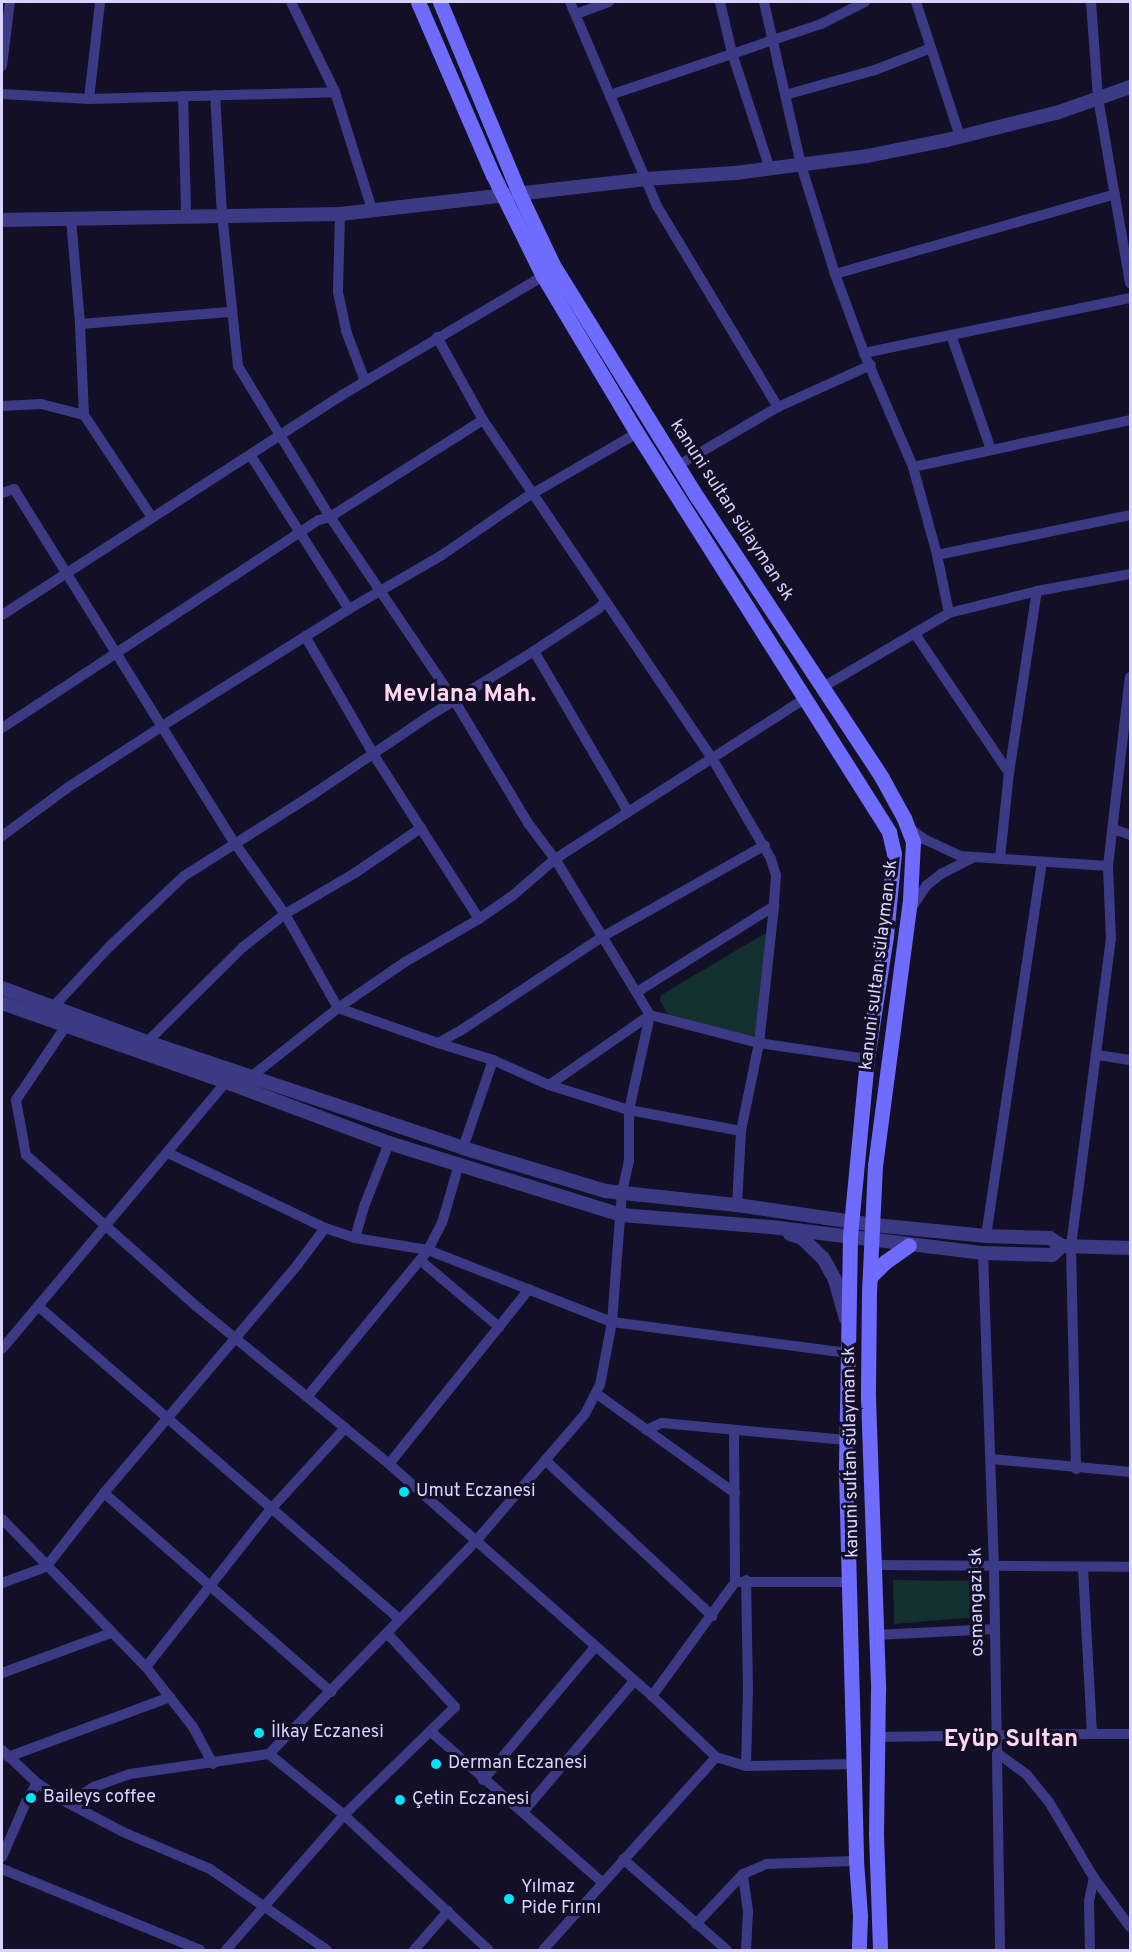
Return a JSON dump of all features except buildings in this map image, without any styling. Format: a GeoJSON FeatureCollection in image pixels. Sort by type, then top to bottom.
{"type":"FeatureCollection","features":[{"type":"Feature","properties":{"kind":"main road"},"geometry":{"type":"LineString","coordinates":[[418,2],[502,196],[543,276],[637,433],[804,699],[881,815],[889,832],[894,853],[886,936],[867,1059],[851,1229],[846,1440],[856,1860],[860,1916],[859,1950]]}},
{"type":"Feature","properties":{"kind":"main road","name":"kanuni sultan sülayman sk"},"geometry":{"type":"LineString","coordinates":[[440,2],[519,194],[553,265],[677,465],[882,778],[908,826],[913,842],[908,914],[875,1166],[874,1233],[870,1277],[868,1397],[876,1635],[880,1950]]}},
{"type":"Feature","properties":{"kind":"main road"},"geometry":{"type":"LineString","coordinates":[[870,1277],[885,1262],[909,1245]]}},
{"type":"Feature","properties":{"kind":"street"},"geometry":{"type":"LineString","coordinates":[[2,66],[10,2]]}},
{"type":"Feature","properties":{"kind":"street"},"geometry":{"type":"LineString","coordinates":[[89,99],[100,2]]}},
{"type":"Feature","properties":{"kind":"street"},"geometry":{"type":"LineString","coordinates":[[291,2],[335,92],[372,209]]}},
{"type":"Feature","properties":{"kind":"street"},"geometry":{"type":"LineString","coordinates":[[570,2],[657,206],[778,407]]}},
{"type":"Feature","properties":{"kind":"street"},"geometry":{"type":"LineString","coordinates":[[576,14],[609,2]]}},
{"type":"Feature","properties":{"kind":"street"},"geometry":{"type":"LineString","coordinates":[[720,2],[732,53],[770,169]]}},
{"type":"Feature","properties":{"kind":"street"},"geometry":{"type":"LineString","coordinates":[[764,2],[801,165],[835,274],[864,353],[913,467],[937,555],[949,613]]}},
{"type":"Feature","properties":{"kind":"street"},"geometry":{"type":"LineString","coordinates":[[610,95],[821,24],[865,2]]}},
{"type":"Feature","properties":{"kind":"street"},"geometry":{"type":"LineString","coordinates":[[916,2],[960,137]]}},
{"type":"Feature","properties":{"kind":"street"},"geometry":{"type":"LineString","coordinates":[[1091,2],[1098,98],[1131,283]]}},
{"type":"Feature","properties":{"kind":"street"},"geometry":{"type":"LineString","coordinates":[[785,95],[875,70],[931,48]]}},
{"type":"Feature","properties":{"kind":"street"},"geometry":{"type":"LineString","coordinates":[[2,220],[186,214],[340,214],[646,179],[770,169],[867,156],[960,137],[1059,112],[1131,87]]}},
{"type":"Feature","properties":{"kind":"street"},"geometry":{"type":"LineString","coordinates":[[2,94],[89,99],[335,92]]}},
{"type":"Feature","properties":{"kind":"street"},"geometry":{"type":"LineString","coordinates":[[68,1803],[94,1787],[130,1774],[213,1764],[269,1754],[476,1541],[585,1414],[597,1394],[612,1322],[622,1193],[629,1161],[629,1110],[650,1015],[555,859],[528,823],[454,700],[330,518],[238,366],[230,312],[215,95]]}},
{"type":"Feature","properties":{"kind":"street"},"geometry":{"type":"LineString","coordinates":[[183,96],[186,214]]}},
{"type":"Feature","properties":{"kind":"street"},"geometry":{"type":"LineString","coordinates":[[835,274],[1115,194]]}},
{"type":"Feature","properties":{"kind":"street"},"geometry":{"type":"LineString","coordinates":[[340,214],[338,292],[346,332],[365,381]]}},
{"type":"Feature","properties":{"kind":"street"},"geometry":{"type":"LineString","coordinates":[[71,219],[80,324],[84,415],[152,516]]}},
{"type":"Feature","properties":{"kind":"street"},"geometry":{"type":"LineString","coordinates":[[2,615],[152,516],[251,456],[365,381],[543,276]]}},
{"type":"Feature","properties":{"kind":"street"},"geometry":{"type":"LineString","coordinates":[[864,353],[1131,298]]}},
{"type":"Feature","properties":{"kind":"street"},"geometry":{"type":"LineString","coordinates":[[80,324],[230,312]]}},
{"type":"Feature","properties":{"kind":"street"},"geometry":{"type":"LineString","coordinates":[[951,335],[991,450]]}},
{"type":"Feature","properties":{"kind":"street"},"geometry":{"type":"LineString","coordinates":[[437,337],[483,420],[604,602],[712,758],[765,845],[776,875],[759,1043],[741,1131],[737,1205]]}},
{"type":"Feature","properties":{"kind":"street"},"geometry":{"type":"LineString","coordinates":[[677,465],[778,407],[871,365]]}},
{"type":"Feature","properties":{"kind":"street"},"geometry":{"type":"LineString","coordinates":[[2,406],[41,404],[84,415]]}},
{"type":"Feature","properties":{"kind":"street"},"geometry":{"type":"LineString","coordinates":[[2,728],[319,520],[330,518],[483,420]]}},
{"type":"Feature","properties":{"kind":"street"},"geometry":{"type":"LineString","coordinates":[[913,467],[1131,420]]}},
{"type":"Feature","properties":{"kind":"street"},"geometry":{"type":"LineString","coordinates":[[2,836],[68,788],[161,727],[532,495],[637,433]]}},
{"type":"Feature","properties":{"kind":"street"},"geometry":{"type":"LineString","coordinates":[[251,456],[348,609]]}},
{"type":"Feature","properties":{"kind":"street"},"geometry":{"type":"LineString","coordinates":[[2,493],[14,489],[234,842],[285,914],[338,1008],[493,1060],[549,1085],[629,1110],[741,1131]]}},
{"type":"Feature","properties":{"kind":"street"},"geometry":{"type":"LineString","coordinates":[[937,555],[1131,515]]}},
{"type":"Feature","properties":{"kind":"street"},"geometry":{"type":"LineString","coordinates":[[823,687],[949,613],[1037,591],[1131,574]]}},
{"type":"Feature","properties":{"kind":"street"},"geometry":{"type":"LineString","coordinates":[[1000,858],[1009,773],[1037,591]]}},
{"type":"Feature","properties":{"kind":"street"},"geometry":{"type":"LineString","coordinates":[[52,1008],[110,946],[184,876],[454,700],[534,651],[604,602]]}},
{"type":"Feature","properties":{"kind":"street"},"geometry":{"type":"LineString","coordinates":[[915,634],[1009,773]]}},
{"type":"Feature","properties":{"kind":"street"},"geometry":{"type":"LineString","coordinates":[[305,636],[373,753],[480,919]]}},
{"type":"Feature","properties":{"kind":"street"},"geometry":{"type":"LineString","coordinates":[[534,651],[628,812]]}},
{"type":"Feature","properties":{"kind":"street"},"geometry":{"type":"LineString","coordinates":[[1076,1469],[1067,1246],[1098,1055],[1111,939],[1108,866],[1131,677]]}},
{"type":"Feature","properties":{"kind":"street"},"geometry":{"type":"LineString","coordinates":[[252,1076],[338,1008],[405,962],[480,919],[511,897],[555,859],[804,699]]}},
{"type":"Feature","properties":{"kind":"street"},"geometry":{"type":"LineString","coordinates":[[908,826],[946,851],[960,856],[1108,866]]}},
{"type":"Feature","properties":{"kind":"street"},"geometry":{"type":"LineString","coordinates":[[147,1042],[243,947],[285,914],[356,873],[421,828]]}},
{"type":"Feature","properties":{"kind":"street"},"geometry":{"type":"LineString","coordinates":[[1113,829],[1131,835]]}},
{"type":"Feature","properties":{"kind":"street"},"geometry":{"type":"LineString","coordinates":[[438,1042],[460,1031],[602,937],[765,845]]}},
{"type":"Feature","properties":{"kind":"street"},"geometry":{"type":"LineString","coordinates":[[908,914],[927,885],[941,874],[976,857]]}},
{"type":"Feature","properties":{"kind":"street"},"geometry":{"type":"LineString","coordinates":[[986,1236],[1042,862]]}},
{"type":"Feature","properties":{"kind":"street"},"geometry":{"type":"LineString","coordinates":[[637,992],[774,906]]}},
{"type":"Feature","properties":{"kind":"street"},"geometry":{"type":"LineString","coordinates":[[2,988],[52,1008],[70,1020],[231,1077],[252,1076],[464,1148],[604,1191],[737,1205],[874,1233],[1050,1238],[1067,1246],[1131,1248]]}},
{"type":"Feature","properties":{"kind":"street"},"geometry":{"type":"LineString","coordinates":[[2,1003],[147,1042],[389,1143],[621,1215],[771,1227],[851,1229]]}},
{"type":"Feature","properties":{"kind":"street"},"geometry":{"type":"LineString","coordinates":[[549,1085],[650,1015],[759,1043],[867,1059]]}},
{"type":"Feature","properties":{"kind":"street"},"geometry":{"type":"LineString","coordinates":[[70,1020],[16,1100],[26,1155],[234,1337],[389,1464],[652,1696],[717,1757],[746,1766],[855,1764]]}},
{"type":"Feature","properties":{"kind":"street"},"geometry":{"type":"LineString","coordinates":[[1098,1055],[1131,1060]]}},
{"type":"Feature","properties":{"kind":"street"},"geometry":{"type":"LineString","coordinates":[[464,1148],[493,1060]]}},
{"type":"Feature","properties":{"kind":"street"},"geometry":{"type":"LineString","coordinates":[[2,1349],[231,1077]]}},
{"type":"Feature","properties":{"kind":"street"},"geometry":{"type":"LineString","coordinates":[[355,1238],[365,1204],[389,1143]]}},
{"type":"Feature","properties":{"kind":"street"},"geometry":{"type":"LineString","coordinates":[[168,1153],[325,1228],[355,1238],[428,1250],[612,1322],[848,1353]]}},
{"type":"Feature","properties":{"kind":"street"},"geometry":{"type":"LineString","coordinates":[[307,1397],[428,1250],[442,1223],[459,1164]]}},
{"type":"Feature","properties":{"kind":"street"},"geometry":{"type":"LineString","coordinates":[[771,1227],[801,1238],[823,1258],[835,1280],[848,1327]]}},
{"type":"Feature","properties":{"kind":"street"},"geometry":{"type":"LineString","coordinates":[[2,1583],[46,1567],[167,1416],[298,1264],[325,1228]]}},
{"type":"Feature","properties":{"kind":"street"},"geometry":{"type":"LineString","coordinates":[[874,1233],[909,1245],[983,1253],[1052,1255],[1067,1246]]}},
{"type":"Feature","properties":{"kind":"street","name":"osmangazi sk"},"geometry":{"type":"LineString","coordinates":[[983,1253],[994,1566],[1000,1950]]}},
{"type":"Feature","properties":{"kind":"street"},"geometry":{"type":"LineString","coordinates":[[420,1260],[499,1327]]}},
{"type":"Feature","properties":{"kind":"street"},"geometry":{"type":"LineString","coordinates":[[389,1464],[529,1289]]}},
{"type":"Feature","properties":{"kind":"street"},"geometry":{"type":"LineString","coordinates":[[38,1305],[399,1620]]}},
{"type":"Feature","properties":{"kind":"street"},"geometry":{"type":"LineString","coordinates":[[597,1394],[735,1493]]}},
{"type":"Feature","properties":{"kind":"street"},"geometry":{"type":"LineString","coordinates":[[646,1430],[662,1423],[846,1440]]}},
{"type":"Feature","properties":{"kind":"street"},"geometry":{"type":"LineString","coordinates":[[146,1667],[210,1583],[271,1509],[345,1428]]}},
{"type":"Feature","properties":{"kind":"street"},"geometry":{"type":"LineString","coordinates":[[734,1431],[735,1493],[748,1690],[746,1766]]}},
{"type":"Feature","properties":{"kind":"street"},"geometry":{"type":"LineString","coordinates":[[991,1459],[1076,1469],[1131,1472]]}},
{"type":"Feature","properties":{"kind":"street"},"geometry":{"type":"LineString","coordinates":[[545,1460],[712,1616]]}},
{"type":"Feature","properties":{"kind":"street"},"geometry":{"type":"LineString","coordinates":[[104,1493],[210,1583],[331,1692]]}},
{"type":"Feature","properties":{"kind":"street"},"geometry":{"type":"LineString","coordinates":[[2,1520],[146,1667],[193,1727],[213,1764]]}},
{"type":"Feature","properties":{"kind":"street"},"geometry":{"type":"LineString","coordinates":[[874,1565],[1131,1567]]}},
{"type":"Feature","properties":{"kind":"street"},"geometry":{"type":"LineString","coordinates":[[1083,1567],[1092,1734]]}},
{"type":"Feature","properties":{"kind":"street"},"geometry":{"type":"LineString","coordinates":[[740,1581],[850,1582]]}},
{"type":"Feature","properties":{"kind":"street"},"geometry":{"type":"LineString","coordinates":[[652,1696],[740,1581]]}},
{"type":"Feature","properties":{"kind":"street"},"geometry":{"type":"LineString","coordinates":[[876,1635],[995,1629]]}},
{"type":"Feature","properties":{"kind":"street"},"geometry":{"type":"LineString","coordinates":[[2,1673],[111,1633]]}},
{"type":"Feature","properties":{"kind":"street"},"geometry":{"type":"LineString","coordinates":[[226,1950],[344,1815],[455,1707],[387,1633]]}},
{"type":"Feature","properties":{"kind":"street"},"geometry":{"type":"LineString","coordinates":[[483,1780],[595,1647]]}},
{"type":"Feature","properties":{"kind":"street"},"geometry":{"type":"LineString","coordinates":[[523,1812],[634,1681]]}},
{"type":"Feature","properties":{"kind":"street"},"geometry":{"type":"LineString","coordinates":[[170,1697],[5,1754],[37,1783],[68,1803],[123,1832],[210,1869],[327,1950]]}},
{"type":"Feature","properties":{"kind":"street"},"geometry":{"type":"LineString","coordinates":[[430,1731],[483,1780],[603,1883]]}},
{"type":"Feature","properties":{"kind":"street"},"geometry":{"type":"LineString","coordinates":[[877,1737],[933,1738],[996,1733],[1131,1734]]}},
{"type":"Feature","properties":{"kind":"street"},"geometry":{"type":"LineString","coordinates":[[997,1753],[1027,1775],[1049,1802],[1094,1878],[1131,1927]]}},
{"type":"Feature","properties":{"kind":"street"},"geometry":{"type":"LineString","coordinates":[[269,1754],[344,1815],[489,1950]]}},
{"type":"Feature","properties":{"kind":"street"},"geometry":{"type":"LineString","coordinates":[[543,1950],[717,1757]]}},
{"type":"Feature","properties":{"kind":"street"},"geometry":{"type":"LineString","coordinates":[[2,1857],[26,1802],[37,1783]]}},
{"type":"Feature","properties":{"kind":"street"},"geometry":{"type":"LineString","coordinates":[[623,1859],[727,1950]]}},
{"type":"Feature","properties":{"kind":"street"},"geometry":{"type":"LineString","coordinates":[[696,1924],[743,1874],[766,1864],[856,1860]]}},
{"type":"Feature","properties":{"kind":"street"},"geometry":{"type":"LineString","coordinates":[[2,1869],[200,1950]]}},
{"type":"Feature","properties":{"kind":"street"},"geometry":{"type":"LineString","coordinates":[[743,1874],[748,1911],[746,1950]]}},
{"type":"Feature","properties":{"kind":"street"},"geometry":{"type":"LineString","coordinates":[[1090,1950],[1089,1900],[1094,1878]]}},
{"type":"Feature","properties":{"kind":"street"},"geometry":{"type":"LineString","coordinates":[[414,1950],[448,1911]]}},
{"type":"Feature","properties":{"kind":"green space"},"geometry":{"type":"Polygon","coordinates":[[[764,934],[768,935],[758,1037],[671,1020],[660,1000],[661,995],[764,934]]]}},
{"type":"Feature","properties":{"kind":"green space"},"geometry":{"type":"Polygon","coordinates":[[[893,1580],[977,1581],[978,1617],[894,1624],[893,1580]]]}},
{"type":"Feature","properties":{"kind":"place","name":"Umut Eczanesi"},"geometry":{"type":"Point","coordinates":[404,1492]}},
{"type":"Feature","properties":{"kind":"place","name":"İlkay Eczanesi"},"geometry":{"type":"Point","coordinates":[259,1733]}},
{"type":"Feature","properties":{"kind":"place","name":"Derman Eczanesi"},"geometry":{"type":"Point","coordinates":[436,1764]}},
{"type":"Feature","properties":{"kind":"place","name":"Baileys coffee"},"geometry":{"type":"Point","coordinates":[31,1798]}},
{"type":"Feature","properties":{"kind":"place","name":"Çetin Eczanesi"},"geometry":{"type":"Point","coordinates":[400,1800]}},
{"type":"Feature","properties":{"kind":"place","name":"Yılmaz Pide Fırını"},"geometry":{"type":"Point","coordinates":[509,1899]}},
{"type":"Feature","properties":{"kind":"district","name":"Mevlana Mah."},"geometry":{"type":"Point","coordinates":[460,696]}},
{"type":"Feature","properties":{"kind":"district","name":"Eyüp Sultan"},"geometry":{"type":"Point","coordinates":[1011,1741]}}]}
